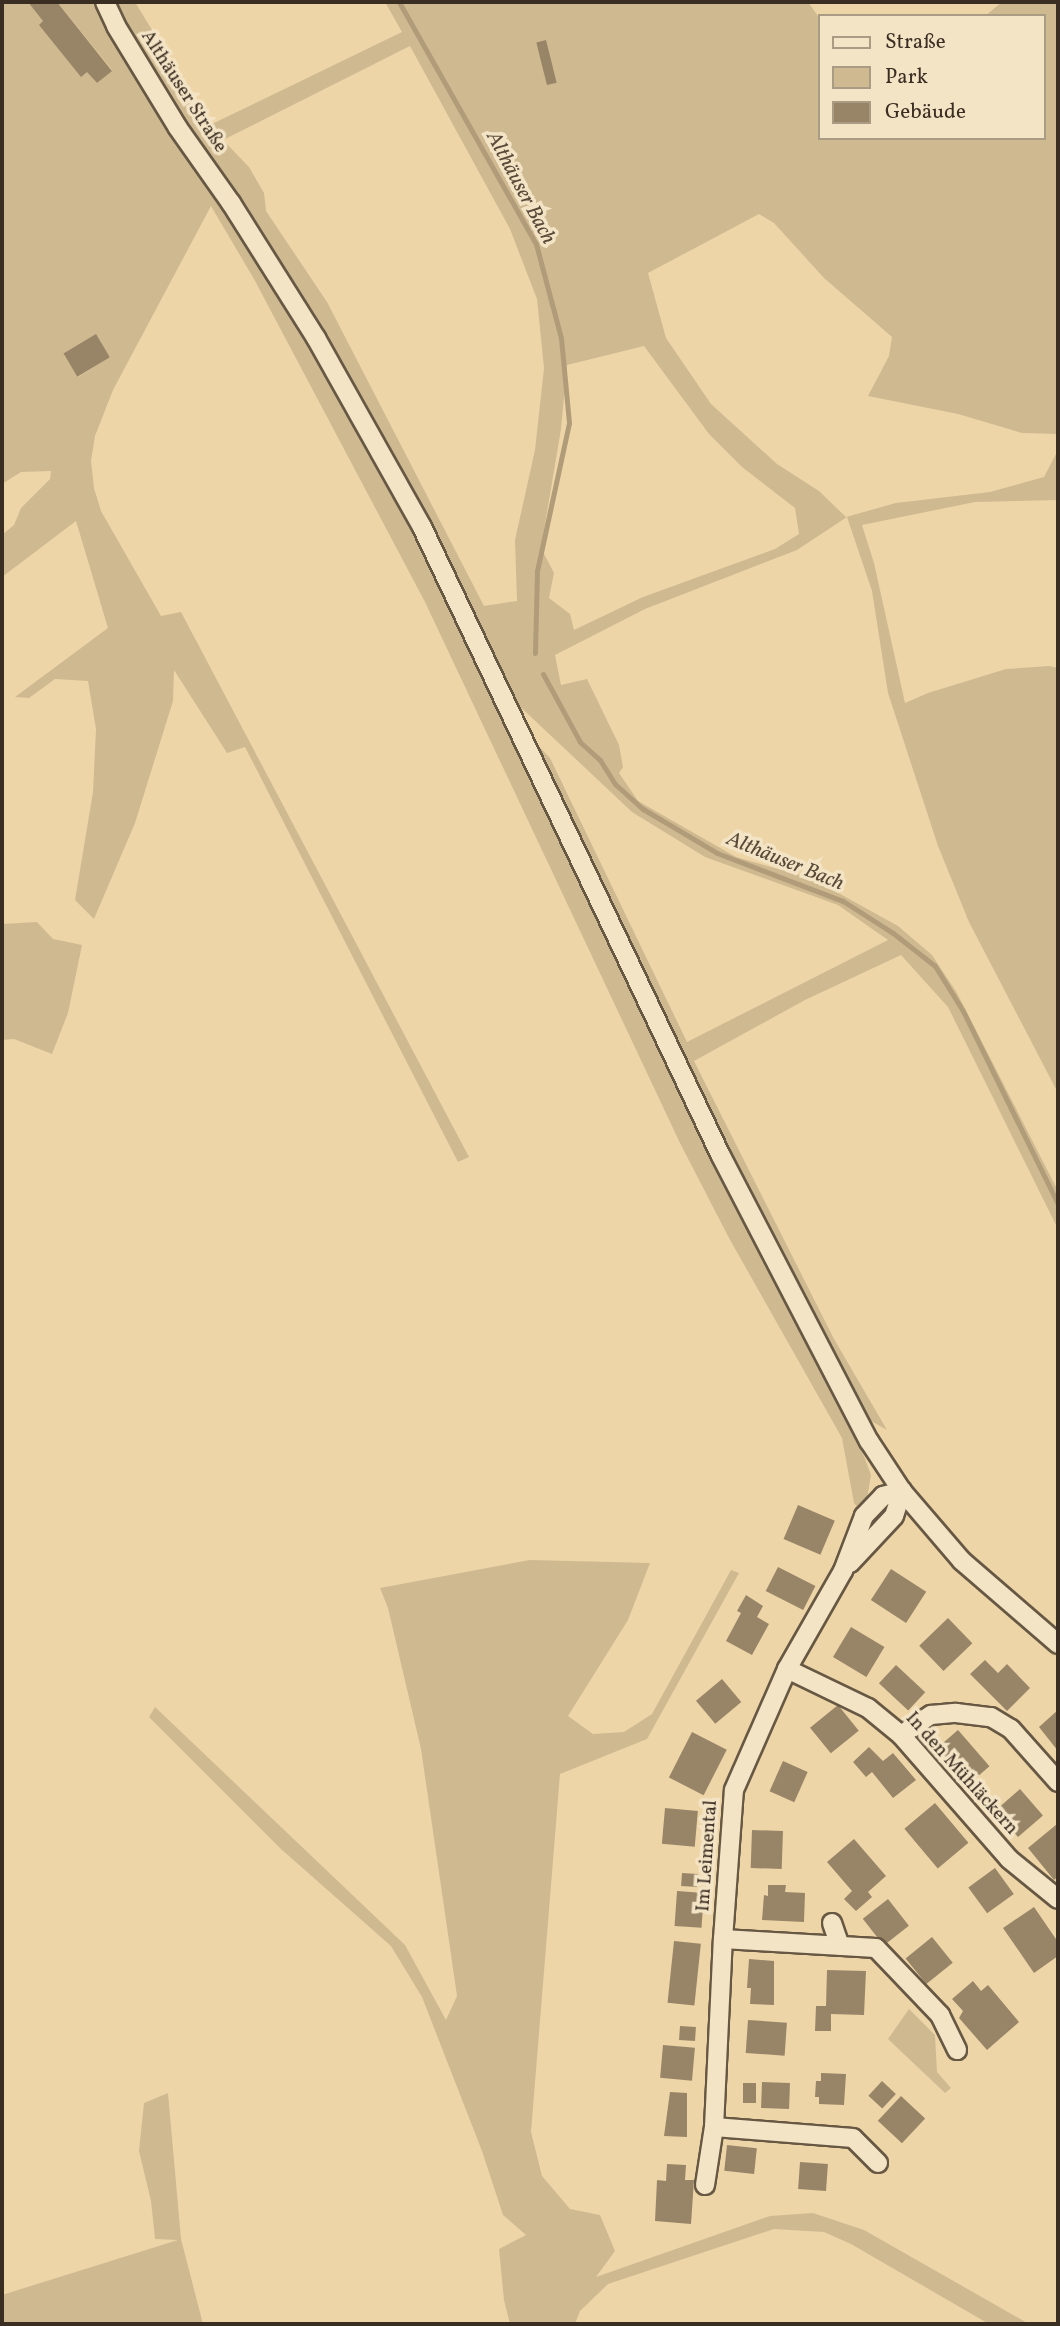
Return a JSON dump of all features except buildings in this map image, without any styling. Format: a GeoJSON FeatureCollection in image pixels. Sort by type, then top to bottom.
{"type":"FeatureCollection","features":[{"type":"Feature","properties":{"kind":"street","name":"Althäuser Straße"},"geometry":{"type":"LineString","coordinates":[[105,2],[116,26],[178,128],[231,202],[316,338],[422,527],[721,1156],[869,1441],[902,1491],[962,1561],[1058,1644]]}},
{"type":"Feature","properties":{"kind":"street","name":"Im Leimental"},"geometry":{"type":"LineString","coordinates":[[705,2185],[714,2127],[723,1939],[734,1790],[787,1669],[843,1571],[894,1516],[902,1491]]}},
{"type":"Feature","properties":{"kind":"street","name":"In den Mühläckern"},"geometry":{"type":"LineString","coordinates":[[787,1669],[868,1708],[901,1735],[1009,1859],[1058,1899]]}},
{"type":"Feature","properties":{"kind":"street"},"geometry":{"type":"LineString","coordinates":[[901,1735],[931,1716],[956,1713],[991,1717],[1011,1729],[1058,1782]]}},
{"type":"Feature","properties":{"kind":"street"},"geometry":{"type":"LineString","coordinates":[[832,1923],[841,1946]]}},
{"type":"Feature","properties":{"kind":"street"},"geometry":{"type":"LineString","coordinates":[[723,1939],[876,1948],[940,2015],[957,2050]]}},
{"type":"Feature","properties":{"kind":"street"},"geometry":{"type":"LineString","coordinates":[[714,2127],[853,2137],[878,2163]]}},
{"type":"Feature","properties":{"kind":"green space"},"geometry":{"type":"Polygon","coordinates":[[[28,2],[97,83],[112,70],[57,2],[135,2],[210,125],[402,32],[385,2],[808,2],[818,16],[818,140],[1046,140],[1046,14],[987,14],[1002,2],[1058,2],[1058,434],[1022,433],[958,414],[868,396],[889,356],[892,337],[824,278],[774,223],[759,214],[648,273],[666,338],[711,404],[777,464],[819,491],[846,517],[896,503],[990,492],[1044,477],[1058,450],[1058,500],[975,502],[862,525],[874,563],[905,703],[928,693],[1006,669],[1049,666],[1058,668],[1058,1093],[969,922],[938,846],[888,693],[872,591],[847,517],[797,550],[645,609],[555,655],[561,685],[587,679],[619,745],[623,767],[619,773],[638,801],[736,857],[813,879],[898,926],[932,955],[957,993],[1058,1191],[1058,1229],[948,1007],[901,955],[805,1000],[694,1061],[834,1339],[887,1430],[871,1421],[853,1391],[831,1368],[871,1475],[864,1516],[854,1503],[842,1438],[729,1238],[680,1143],[425,602],[254,279],[211,206],[113,390],[95,436],[91,461],[94,488],[101,511],[161,616],[181,612],[469,1157],[458,1162],[245,747],[227,753],[174,670],[173,701],[135,823],[94,919],[75,900],[93,792],[96,729],[88,681],[55,679],[29,698],[15,697],[108,628],[76,521],[2,577],[2,535],[14,525],[21,508],[50,479],[51,471],[21,472],[2,484],[2,4],[28,2]],[[410,46],[223,140],[249,167],[264,193],[266,211],[327,302],[484,606],[517,601],[515,540],[535,450],[544,368],[537,299],[510,229],[410,46]],[[95,335],[64,355],[78,377],[110,357],[95,335]],[[644,346],[567,365],[561,429],[541,548],[554,573],[549,598],[570,614],[574,630],[643,597],[775,549],[799,534],[795,508],[742,467],[709,434],[644,346]],[[496,684],[509,715],[550,758],[687,1042],[888,940],[838,905],[705,857],[632,812],[496,684]]]}},
{"type":"Feature","properties":{"kind":"green space"},"geometry":{"type":"Polygon","coordinates":[[[37,922],[53,939],[82,945],[68,1013],[52,1054],[14,1039],[2,1040],[2,924],[37,922]]]}},
{"type":"Feature","properties":{"kind":"green space"},"geometry":{"type":"Polygon","coordinates":[[[530,1560],[650,1563],[628,1620],[568,1716],[593,1734],[624,1732],[652,1714],[731,1570],[739,1573],[647,1739],[560,1774],[531,2132],[542,2176],[570,2209],[600,2215],[615,2251],[596,2277],[770,2216],[813,2213],[864,2230],[1029,2324],[989,2324],[851,2244],[824,2232],[774,2229],[608,2284],[580,2311],[575,2324],[510,2324],[504,2300],[499,2249],[526,2235],[503,2215],[482,2151],[422,1997],[391,1946],[281,1849],[149,1717],[155,1707],[405,1945],[446,2020],[457,1996],[421,1749],[388,1608],[380,1588],[530,1560]]]}},
{"type":"Feature","properties":{"kind":"green space"},"geometry":{"type":"Polygon","coordinates":[[[909,2009],[935,2035],[937,2072],[951,2088],[945,2093],[888,2039],[909,2009]]]}},
{"type":"Feature","properties":{"kind":"green space"},"geometry":{"type":"Polygon","coordinates":[[[168,2093],[181,2239],[203,2324],[2,2324],[2,2295],[178,2240],[155,2239],[151,2201],[139,2151],[144,2103],[168,2093]]]}},
{"type":"Feature","properties":{"kind":"waterway","name":"Althäuser Bach"},"geometry":{"type":"LineString","coordinates":[[399,2],[536,244],[561,338],[569,423],[537,571],[535,653]]}},
{"type":"Feature","properties":{"kind":"waterway","name":"Althäuser Bach"},"geometry":{"type":"LineString","coordinates":[[543,674],[580,742],[600,760],[615,784],[643,809],[717,853],[843,901],[893,933],[935,966],[963,1011],[1058,1204]]}}]}
